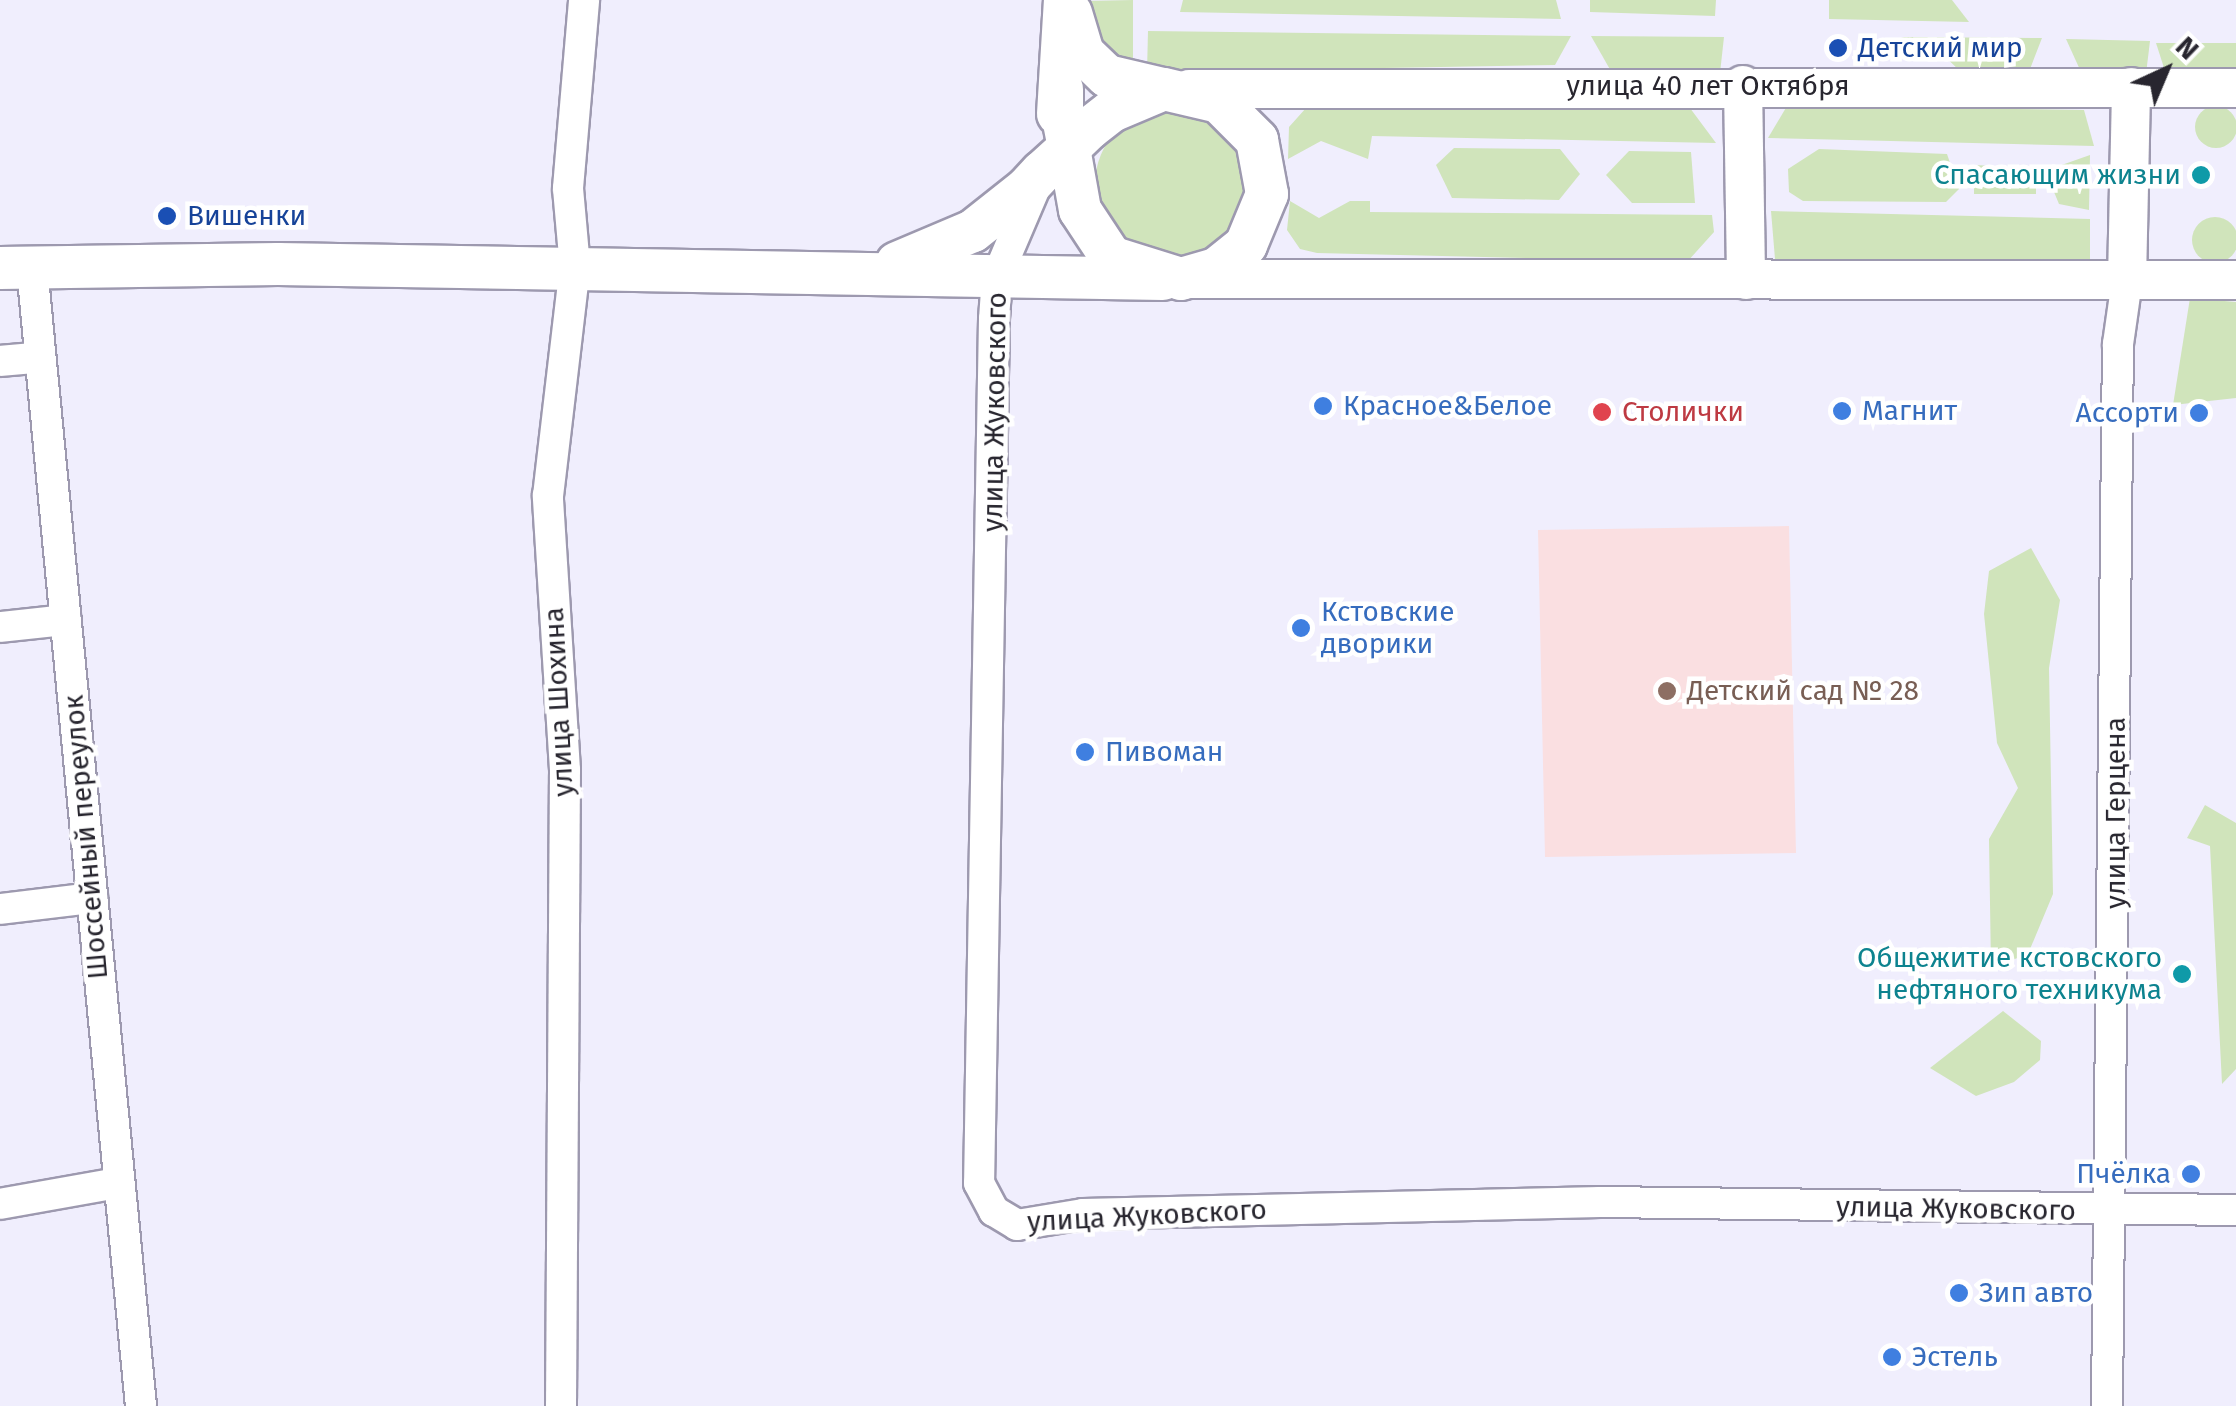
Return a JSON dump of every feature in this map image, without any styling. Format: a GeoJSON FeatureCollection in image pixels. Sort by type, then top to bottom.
{"type":"FeatureCollection","features":[{"type":"Feature","properties":{"kind":"main road"},"geometry":{"type":"LineString","coordinates":[[16,268],[857,270],[1172,280],[1216,269],[1246,246],[1264,211],[1267,176],[1257,140],[1233,111],[1172,89],[1124,84],[1093,64],[1067,0]]}},
{"type":"Feature","properties":{"kind":"main road"},"geometry":{"type":"LineString","coordinates":[[1067,0],[1062,171],[1088,228],[1111,258],[1172,280]]}},
{"type":"Feature","properties":{"kind":"main road","name":"улица 40 лет Октября"},"geometry":{"type":"LineString","coordinates":[[857,270],[956,242],[1062,171],[1112,110],[1172,89]]}},
{"type":"Feature","properties":{"kind":"street","name":"улица Шохина"},"geometry":{"type":"LineString","coordinates":[[560,1406],[565,770],[548,496],[574,268],[568,188],[584,0]]}},
{"type":"Feature","properties":{"kind":"street"},"geometry":{"type":"LineString","coordinates":[[1743,86],[1746,280]]}},
{"type":"Feature","properties":{"kind":"street"},"geometry":{"type":"LineString","coordinates":[[2126,280],[2130,87]]}},
{"type":"Feature","properties":{"kind":"street","name":"улица 40 лет Октября"},"geometry":{"type":"LineString","coordinates":[[1172,89],[2236,88]]}},
{"type":"Feature","properties":{"kind":"street","name":"улица Жуковского"},"geometry":{"type":"LineString","coordinates":[[1062,171],[997,277],[979,1183],[994,1211],[1017,1225],[1082,1214],[1600,1202],[2113,1212],[2236,1210]]}},
{"type":"Feature","properties":{"kind":"street","name":"Шоссейный переулок"},"geometry":{"type":"LineString","coordinates":[[16,268],[36,358],[66,620],[141,1406]]}},
{"type":"Feature","properties":{"kind":"street"},"geometry":{"type":"LineString","coordinates":[[1172,280],[2236,280]]}},
{"type":"Feature","properties":{"kind":"street","name":"улица Герцена"},"geometry":{"type":"LineString","coordinates":[[2107,1406],[2113,1212],[2117,399],[2126,280]]}},
{"type":"Feature","properties":{"kind":"street"},"geometry":{"type":"LineString","coordinates":[[0,361],[36,358]]}},
{"type":"Feature","properties":{"kind":"street"},"geometry":{"type":"LineString","coordinates":[[0,627],[66,620]]}},
{"type":"Feature","properties":{"kind":"street"},"geometry":{"type":"LineString","coordinates":[[0,909],[92,898]]}},
{"type":"Feature","properties":{"kind":"street"},"geometry":{"type":"LineString","coordinates":[[0,1204],[118,1184]]}},
{"type":"Feature","properties":{"kind":"shaded area","name":"Детский сад № 28"},"geometry":{"type":"Polygon","coordinates":[[[1789,526],[1796,853],[1545,857],[1538,530],[1789,526]]]}},
{"type":"Feature","properties":{"kind":"green space"},"geometry":{"type":"Polygon","coordinates":[[[1133,0],[1133,71],[1099,52],[1085,1],[1133,0]]]}},
{"type":"Feature","properties":{"kind":"green space"},"geometry":{"type":"Polygon","coordinates":[[[1183,0],[1556,0],[1561,19],[1180,12],[1183,0]]]}},
{"type":"Feature","properties":{"kind":"green space"},"geometry":{"type":"Polygon","coordinates":[[[1590,0],[1716,0],[1715,16],[1590,12],[1590,0]]]}},
{"type":"Feature","properties":{"kind":"green space"},"geometry":{"type":"Polygon","coordinates":[[[1829,0],[1952,0],[1969,22],[1829,19],[1829,0]]]}},
{"type":"Feature","properties":{"kind":"green space"},"geometry":{"type":"Polygon","coordinates":[[[1148,31],[1571,36],[1555,65],[1147,72],[1148,31]]]}},
{"type":"Feature","properties":{"kind":"green space"},"geometry":{"type":"Polygon","coordinates":[[[1591,36],[1724,37],[1720,73],[1612,73],[1591,36]]]}},
{"type":"Feature","properties":{"kind":"green space"},"geometry":{"type":"Polygon","coordinates":[[[1901,37],[2042,38],[2030,69],[1961,72],[1936,48],[1901,37]]]}},
{"type":"Feature","properties":{"kind":"green space"},"geometry":{"type":"Polygon","coordinates":[[[2066,39],[2150,41],[2146,74],[2081,72],[2066,39]]]}},
{"type":"Feature","properties":{"kind":"green space"},"geometry":{"type":"Polygon","coordinates":[[[2156,43],[2236,43],[2236,72],[2165,71],[2156,43]]]}},
{"type":"Feature","properties":{"kind":"green space"},"geometry":{"type":"Polygon","coordinates":[[[1687,104],[1716,143],[1372,136],[1368,159],[1321,141],[1288,159],[1289,127],[1306,108],[1687,104]]]}},
{"type":"Feature","properties":{"kind":"green space"},"geometry":{"type":"Polygon","coordinates":[[[1787,106],[2084,110],[2094,146],[1768,138],[1787,106]]]}},
{"type":"Feature","properties":{"kind":"green space"},"geometry":{"type":"Polygon","coordinates":[[[2216,106],[2231,112],[2237,127],[2231,142],[2216,148],[2201,142],[2195,127],[2201,112],[2216,106]]]}},
{"type":"Feature","properties":{"kind":"green space"},"geometry":{"type":"Polygon","coordinates":[[[1171,108],[1200,114],[1225,130],[1241,155],[1247,184],[1241,213],[1225,238],[1200,254],[1171,260],[1142,254],[1117,238],[1101,213],[1095,184],[1101,155],[1117,130],[1142,114],[1171,108]]]}},
{"type":"Feature","properties":{"kind":"green space"},"geometry":{"type":"Polygon","coordinates":[[[1454,148],[1560,149],[1580,174],[1559,200],[1452,198],[1436,165],[1454,148]]]}},
{"type":"Feature","properties":{"kind":"green space"},"geometry":{"type":"Polygon","coordinates":[[[1819,149],[1947,154],[1959,189],[1946,202],[1803,201],[1789,192],[1788,169],[1819,149]]]}},
{"type":"Feature","properties":{"kind":"green space"},"geometry":{"type":"Polygon","coordinates":[[[1629,151],[1691,152],[1695,203],[1632,203],[1606,175],[1629,151]]]}},
{"type":"Feature","properties":{"kind":"green space"},"geometry":{"type":"Polygon","coordinates":[[[2090,155],[2089,210],[2059,204],[2049,180],[2056,167],[2090,155]]]}},
{"type":"Feature","properties":{"kind":"green space"},"geometry":{"type":"Polygon","coordinates":[[[1974,165],[2036,168],[2036,194],[1974,194],[1974,165]]]}},
{"type":"Feature","properties":{"kind":"green space"},"geometry":{"type":"Polygon","coordinates":[[[1290,201],[1319,218],[1350,201],[1370,201],[1370,212],[1712,215],[1714,232],[1687,262],[1317,253],[1300,249],[1287,230],[1290,201]]]}},
{"type":"Feature","properties":{"kind":"green space"},"geometry":{"type":"Polygon","coordinates":[[[1771,211],[2090,219],[2090,259],[1775,259],[1771,211]]]}},
{"type":"Feature","properties":{"kind":"green space"},"geometry":{"type":"Polygon","coordinates":[[[2215,217],[2231,224],[2238,240],[2231,256],[2215,263],[2199,256],[2192,240],[2199,224],[2215,217]]]}},
{"type":"Feature","properties":{"kind":"green space"},"geometry":{"type":"Polygon","coordinates":[[[2190,298],[2236,302],[2236,398],[2173,405],[2190,298]]]}},
{"type":"Feature","properties":{"kind":"green space"},"geometry":{"type":"Polygon","coordinates":[[[2031,548],[2060,600],[2049,668],[2053,894],[2028,954],[1991,968],[1989,839],[2018,788],[1997,743],[1984,614],[1989,571],[2031,548]]]}},
{"type":"Feature","properties":{"kind":"green space"},"geometry":{"type":"Polygon","coordinates":[[[2205,805],[2236,823],[2236,1069],[2222,1084],[2210,846],[2187,838],[2205,805]]]}},
{"type":"Feature","properties":{"kind":"green space"},"geometry":{"type":"Polygon","coordinates":[[[2003,1011],[2041,1041],[2040,1060],[2014,1082],[1976,1096],[1930,1068],[2003,1011]]]}},
{"type":"Feature","properties":{"kind":"place","name":"Детский мир"},"geometry":{"type":"Point","coordinates":[1838,48]}},
{"type":"Feature","properties":{"kind":"place","name":"Спасающим жизни"},"geometry":{"type":"Point","coordinates":[2201,175]}},
{"type":"Feature","properties":{"kind":"place","name":"Вишенки"},"geometry":{"type":"Point","coordinates":[167,216]}},
{"type":"Feature","properties":{"kind":"place","name":"Красное&Белое"},"geometry":{"type":"Point","coordinates":[1323,406]}},
{"type":"Feature","properties":{"kind":"place","name":"Магнит"},"geometry":{"type":"Point","coordinates":[1842,411]}},
{"type":"Feature","properties":{"kind":"place","name":"Столички"},"geometry":{"type":"Point","coordinates":[1602,412]}},
{"type":"Feature","properties":{"kind":"place","name":"Ассорти"},"geometry":{"type":"Point","coordinates":[2199,413]}},
{"type":"Feature","properties":{"kind":"place","name":"Кстовские дворики"},"geometry":{"type":"Point","coordinates":[1301,628]}},
{"type":"Feature","properties":{"kind":"place","name":"Детский сад № 28"},"geometry":{"type":"Point","coordinates":[1667,691]}},
{"type":"Feature","properties":{"kind":"place","name":"Пивоман"},"geometry":{"type":"Point","coordinates":[1085,752]}},
{"type":"Feature","properties":{"kind":"place","name":"Общежитие кстовского нефтяного техникума"},"geometry":{"type":"Point","coordinates":[2182,974]}},
{"type":"Feature","properties":{"kind":"place","name":"Пчёлка"},"geometry":{"type":"Point","coordinates":[2191,1174]}},
{"type":"Feature","properties":{"kind":"place","name":"Зип авто"},"geometry":{"type":"Point","coordinates":[1959,1293]}},
{"type":"Feature","properties":{"kind":"place","name":"Эстель"},"geometry":{"type":"Point","coordinates":[1892,1357]}}]}
